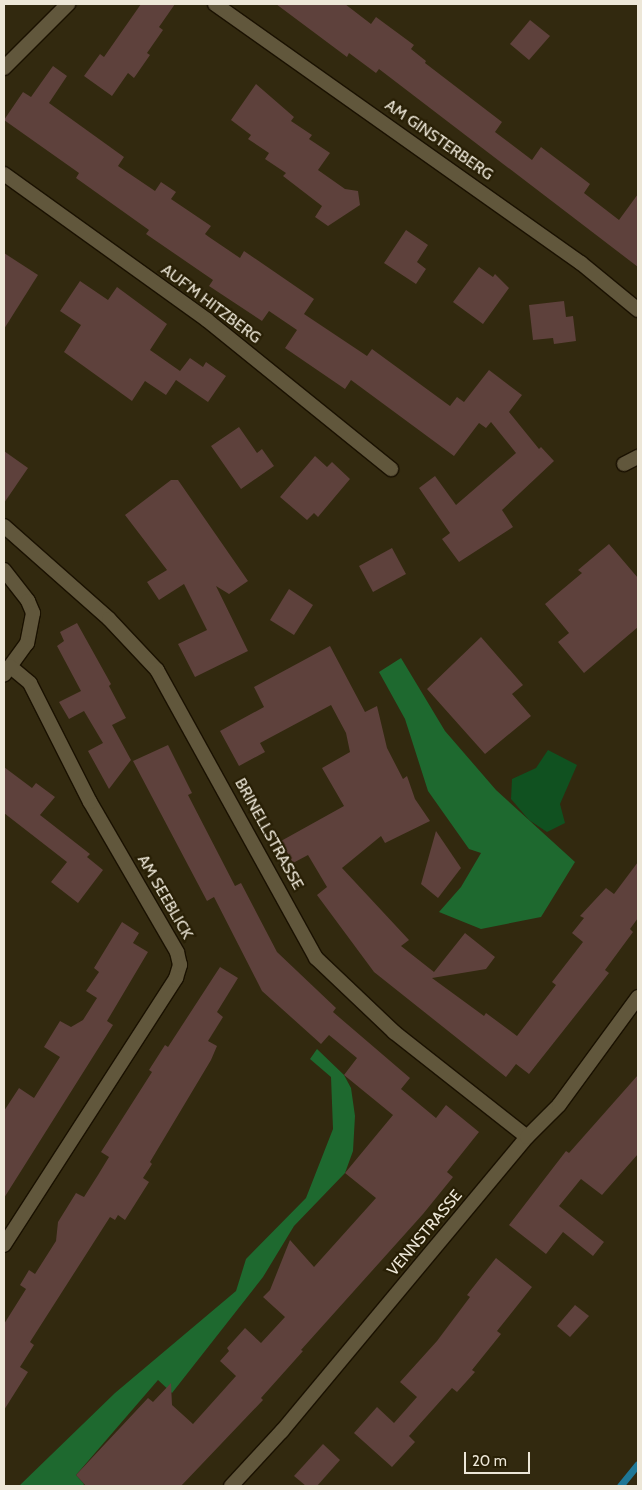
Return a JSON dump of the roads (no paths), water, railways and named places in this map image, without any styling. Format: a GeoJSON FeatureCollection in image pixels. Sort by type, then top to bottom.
{"type":"FeatureCollection","features":[{"type":"Feature","properties":{"kind":"street"},"geometry":{"type":"LineString","coordinates":[[4,68],[68,4]]}},
{"type":"Feature","properties":{"kind":"street","name":"AM GINSTERBERG"},"geometry":{"type":"LineString","coordinates":[[215,4],[581,263],[638,310]]}},
{"type":"Feature","properties":{"kind":"street","name":"AUF'M HITZBERG"},"geometry":{"type":"LineString","coordinates":[[4,174],[207,320],[391,469]]}},
{"type":"Feature","properties":{"kind":"street"},"geometry":{"type":"LineString","coordinates":[[624,464],[638,457]]}},
{"type":"Feature","properties":{"kind":"street","name":"BRINELLSTRASSE"},"geometry":{"type":"LineString","coordinates":[[4,526],[109,619],[157,670],[316,958],[394,1032],[528,1137]]}},
{"type":"Feature","properties":{"kind":"street"},"geometry":{"type":"LineString","coordinates":[[4,570],[28,600],[33,613],[27,643],[7,670]]}},
{"type":"Feature","properties":{"kind":"street","name":"AM SEEBLICK"},"geometry":{"type":"LineString","coordinates":[[4,1245],[176,978],[180,965],[176,952],[90,802],[30,683],[7,670]]}},
{"type":"Feature","properties":{"kind":"street","name":"VENNSTRASSE"},"geometry":{"type":"LineString","coordinates":[[231,1486],[282,1432],[528,1137],[559,1104],[638,997]]}},
{"type":"Feature","properties":{"kind":"waterway"},"geometry":{"type":"LineString","coordinates":[[620,1486],[638,1464]]}}]}
